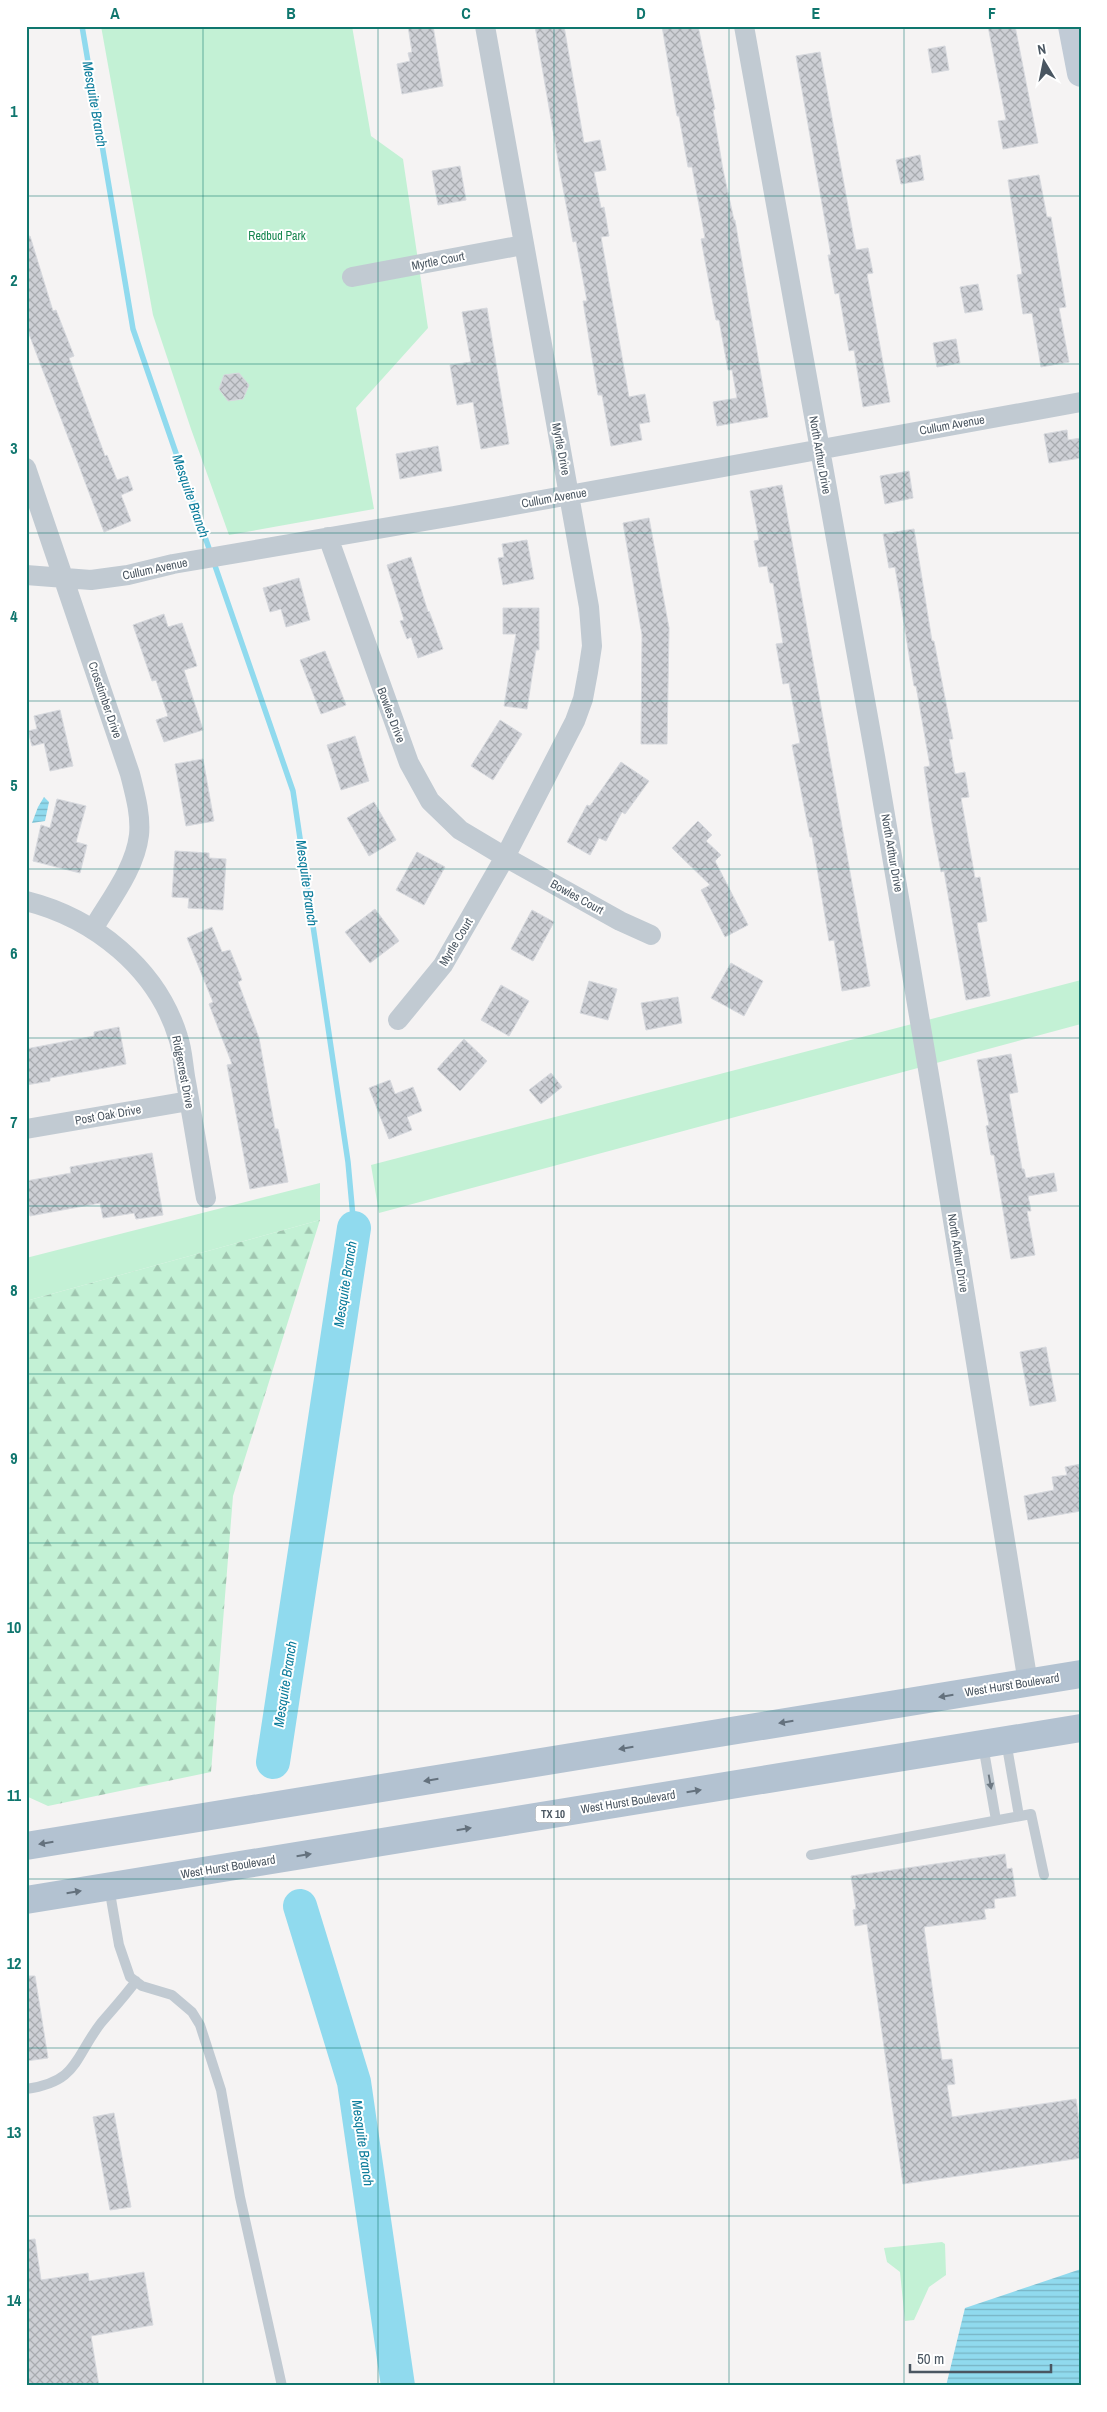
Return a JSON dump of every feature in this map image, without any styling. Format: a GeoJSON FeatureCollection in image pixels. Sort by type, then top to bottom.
{"type":"FeatureCollection","features":[{"type":"Feature","properties":{"kind":"main road","name":"West Hurst Boulevard"},"geometry":{"type":"LineString","coordinates":[[26,1846],[1081,1674]]}},
{"type":"Feature","properties":{"kind":"main road","name":"West Hurst Boulevard"},"geometry":{"type":"LineString","coordinates":[[26,1900],[1081,1728]]}},
{"type":"Feature","properties":{"kind":"street","name":"Myrtle Drive"},"geometry":{"type":"LineString","coordinates":[[485,26],[523,245],[570,495],[589,607],[592,646],[583,699],[575,721],[505,858]]}},
{"type":"Feature","properties":{"kind":"street","name":"North Arthur Drive"},"geometry":{"type":"LineString","coordinates":[[744,26],[877,766],[935,1108],[1028,1683]]}},
{"type":"Feature","properties":{"kind":"street"},"geometry":{"type":"LineString","coordinates":[[1072,26],[1081,73]]}},
{"type":"Feature","properties":{"kind":"street","name":"Myrtle Court"},"geometry":{"type":"LineString","coordinates":[[352,277],[523,245]]}},
{"type":"Feature","properties":{"kind":"street","name":"Cullum Avenue"},"geometry":{"type":"LineString","coordinates":[[26,575],[92,580],[128,575],[173,564],[570,495],[1081,402]]}},
{"type":"Feature","properties":{"kind":"street","name":"Crosstimber Drive"},"geometry":{"type":"LineString","coordinates":[[26,468],[130,774],[138,810],[139,835],[133,862],[93,929]]}},
{"type":"Feature","properties":{"kind":"street","name":"Bowles Drive"},"geometry":{"type":"LineString","coordinates":[[328,537],[409,764],[430,801],[460,830],[505,858]]}},
{"type":"Feature","properties":{"kind":"street","name":"Myrtle Court"},"geometry":{"type":"LineString","coordinates":[[398,1020],[443,966],[505,858]]}},
{"type":"Feature","properties":{"kind":"street","name":"Bowles Court"},"geometry":{"type":"LineString","coordinates":[[505,858],[620,921],[651,935]]}},
{"type":"Feature","properties":{"kind":"street","name":"Ridgecrest Drive"},"geometry":{"type":"LineString","coordinates":[[26,901],[53,908],[93,929],[117,946],[143,973],[166,1006],[179,1038],[206,1198]]}},
{"type":"Feature","properties":{"kind":"street","name":"Post Oak Drive"},"geometry":{"type":"LineString","coordinates":[[26,1129],[189,1101]]}},
{"type":"Feature","properties":{"kind":"lane"},"geometry":{"type":"LineString","coordinates":[[995,1742],[1018,1816]]}},
{"type":"Feature","properties":{"kind":"lane"},"geometry":{"type":"LineString","coordinates":[[995,1742],[996,1820]]}},
{"type":"Feature","properties":{"kind":"lane"},"geometry":{"type":"LineString","coordinates":[[811,1855],[1030,1814],[1044,1875]]}},
{"type":"Feature","properties":{"kind":"lane"},"geometry":{"type":"LineString","coordinates":[[109,1887],[119,1946],[130,1977],[142,1986],[172,1995],[192,2012],[200,2025],[221,2090],[240,2197],[282,2386]]}},
{"type":"Feature","properties":{"kind":"lane"},"geometry":{"type":"LineString","coordinates":[[26,2089],[42,2087],[59,2080],[78,2062],[100,2024],[136,1981]]}},
{"type":"Feature","properties":{"kind":"green space","name":"Redbud Park"},"geometry":{"type":"Polygon","coordinates":[[[101,26],[352,26],[371,136],[403,159],[428,328],[356,408],[374,509],[229,535],[153,315],[101,26]]]}},
{"type":"Feature","properties":{"kind":"green space"},"geometry":{"type":"Polygon","coordinates":[[[1081,980],[1081,1024],[379,1213],[371,1165],[1081,980]]]}},
{"type":"Feature","properties":{"kind":"green space"},"geometry":{"type":"Polygon","coordinates":[[[320,1183],[320,1220],[26,1301],[26,1258],[320,1183]]]}},
{"type":"Feature","properties":{"kind":"green space"},"geometry":{"type":"Polygon","coordinates":[[[320,1220],[233,1496],[211,1772],[48,1806],[26,1796],[26,1301],[320,1220]]]}},
{"type":"Feature","properties":{"kind":"green space"},"geometry":{"type":"Polygon","coordinates":[[[942,2242],[945,2244],[946,2275],[929,2287],[914,2320],[905,2321],[900,2272],[887,2262],[884,2248],[942,2242]]]}},
{"type":"Feature","properties":{"kind":"water"},"geometry":{"type":"Polygon","coordinates":[[[44,797],[49,802],[45,821],[32,823],[38,807],[44,797]]]}},
{"type":"Feature","properties":{"kind":"water"},"geometry":{"type":"Polygon","coordinates":[[[1081,2269],[1081,2386],[946,2386],[965,2308],[1081,2269]]]}},
{"type":"Feature","properties":{"kind":"building"},"geometry":{"type":"Polygon","coordinates":[[[408,26],[433,26],[443,86],[402,94],[397,64],[410,61],[408,53],[412,52],[408,26]]]}},
{"type":"Feature","properties":{"kind":"building"},"geometry":{"type":"Polygon","coordinates":[[[535,26],[564,26],[584,143],[600,140],[606,170],[594,172],[601,208],[604,207],[609,236],[601,237],[629,397],[645,394],[650,422],[639,424],[642,440],[611,446],[602,395],[598,395],[583,301],[587,301],[576,241],[573,242],[535,26]]]}},
{"type":"Feature","properties":{"kind":"building"},"geometry":{"type":"Polygon","coordinates":[[[662,26],[698,26],[715,109],[713,110],[723,170],[735,220],[768,417],[717,426],[713,402],[737,398],[732,370],[728,370],[719,320],[716,320],[701,239],[705,238],[692,167],[688,167],[679,116],[677,116],[662,26]]]}},
{"type":"Feature","properties":{"kind":"building"},"geometry":{"type":"Polygon","coordinates":[[[988,26],[1015,26],[1038,143],[1003,149],[998,121],[1006,120],[988,26]]]}},
{"type":"Feature","properties":{"kind":"building"},"geometry":{"type":"Polygon","coordinates":[[[945,46],[949,70],[932,73],[928,49],[945,46]]]}},
{"type":"Feature","properties":{"kind":"building"},"geometry":{"type":"Polygon","coordinates":[[[820,52],[856,250],[868,248],[873,273],[867,274],[890,402],[863,407],[854,350],[849,351],[839,293],[835,294],[828,255],[831,255],[796,56],[820,52]]]}},
{"type":"Feature","properties":{"kind":"building"},"geometry":{"type":"Polygon","coordinates":[[[920,155],[924,180],[901,184],[896,160],[920,155]]]}},
{"type":"Feature","properties":{"kind":"building"},"geometry":{"type":"Polygon","coordinates":[[[460,166],[466,200],[438,205],[432,171],[460,166]]]}},
{"type":"Feature","properties":{"kind":"building"},"geometry":{"type":"Polygon","coordinates":[[[1039,175],[1047,217],[1051,217],[1066,307],[1059,308],[1069,362],[1041,367],[1032,313],[1023,314],[1017,275],[1022,274],[1008,180],[1039,175]]]}},
{"type":"Feature","properties":{"kind":"building"},"geometry":{"type":"Polygon","coordinates":[[[30,236],[53,311],[56,310],[74,356],[69,358],[105,456],[107,455],[117,480],[128,476],[133,490],[121,495],[131,521],[104,532],[26,326],[26,237],[30,236]]]}},
{"type":"Feature","properties":{"kind":"building"},"geometry":{"type":"Polygon","coordinates":[[[978,284],[983,310],[965,313],[960,287],[978,284]]]}},
{"type":"Feature","properties":{"kind":"building"},"geometry":{"type":"Polygon","coordinates":[[[487,308],[509,444],[481,449],[473,402],[457,405],[450,365],[471,362],[462,312],[487,308]]]}},
{"type":"Feature","properties":{"kind":"building"},"geometry":{"type":"Polygon","coordinates":[[[956,339],[960,363],[937,367],[933,343],[956,339]]]}},
{"type":"Feature","properties":{"kind":"building"},"geometry":{"type":"Polygon","coordinates":[[[239,373],[249,385],[243,399],[228,401],[219,389],[224,375],[239,373]]]}},
{"type":"Feature","properties":{"kind":"building"},"geometry":{"type":"Polygon","coordinates":[[[1067,430],[1068,440],[1081,438],[1081,458],[1049,463],[1044,434],[1067,430]]]}},
{"type":"Feature","properties":{"kind":"building"},"geometry":{"type":"Polygon","coordinates":[[[438,446],[442,471],[400,479],[396,454],[438,446]]]}},
{"type":"Feature","properties":{"kind":"building"},"geometry":{"type":"Polygon","coordinates":[[[909,471],[913,498],[885,504],[880,476],[909,471]]]}},
{"type":"Feature","properties":{"kind":"building"},"geometry":{"type":"Polygon","coordinates":[[[782,485],[870,986],[842,991],[834,940],[829,941],[812,837],[810,837],[792,745],[800,743],[789,683],[783,684],[776,644],[783,643],[773,583],[770,583],[767,566],[759,567],[754,541],[759,540],[750,491],[782,485]]]}},
{"type":"Feature","properties":{"kind":"building"},"geometry":{"type":"Polygon","coordinates":[[[649,518],[669,628],[667,744],[641,744],[642,635],[623,523],[649,518]]]}},
{"type":"Feature","properties":{"kind":"building"},"geometry":{"type":"Polygon","coordinates":[[[914,529],[932,641],[934,641],[953,739],[949,739],[955,774],[965,772],[969,797],[961,798],[975,878],[980,877],[987,921],[977,923],[990,996],[966,1000],[944,871],[941,872],[932,823],[924,767],[930,766],[916,686],[914,686],[895,567],[889,568],[883,534],[914,529]]]}},
{"type":"Feature","properties":{"kind":"building"},"geometry":{"type":"Polygon","coordinates":[[[527,540],[534,579],[503,585],[498,558],[504,557],[502,544],[527,540]]]}},
{"type":"Feature","properties":{"kind":"building"},"geometry":{"type":"Polygon","coordinates":[[[411,557],[428,612],[443,649],[418,658],[411,637],[407,639],[400,621],[404,620],[387,565],[411,557]]]}},
{"type":"Feature","properties":{"kind":"building"},"geometry":{"type":"Polygon","coordinates":[[[299,578],[310,620],[286,627],[281,609],[270,612],[263,588],[299,578]]]}},
{"type":"Feature","properties":{"kind":"building"},"geometry":{"type":"Polygon","coordinates":[[[503,608],[539,608],[539,650],[536,650],[527,709],[504,706],[516,634],[503,634],[503,608]]]}},
{"type":"Feature","properties":{"kind":"building"},"geometry":{"type":"Polygon","coordinates":[[[164,614],[168,627],[182,623],[197,666],[184,670],[203,730],[164,742],[156,720],[168,716],[156,680],[152,681],[133,625],[164,614]]]}},
{"type":"Feature","properties":{"kind":"building"},"geometry":{"type":"Polygon","coordinates":[[[325,651],[346,705],[321,714],[300,660],[325,651]]]}},
{"type":"Feature","properties":{"kind":"building"},"geometry":{"type":"Polygon","coordinates":[[[60,710],[73,766],[50,771],[44,743],[32,746],[28,731],[37,729],[34,716],[60,710]]]}},
{"type":"Feature","properties":{"kind":"building"},"geometry":{"type":"Polygon","coordinates":[[[500,720],[522,734],[493,780],[471,766],[500,720]]]}},
{"type":"Feature","properties":{"kind":"building"},"geometry":{"type":"Polygon","coordinates":[[[355,736],[369,781],[341,790],[327,745],[355,736]]]}},
{"type":"Feature","properties":{"kind":"building"},"geometry":{"type":"Polygon","coordinates":[[[203,759],[214,821],[186,826],[175,764],[203,759]]]}},
{"type":"Feature","properties":{"kind":"building"},"geometry":{"type":"Polygon","coordinates":[[[621,762],[649,781],[625,814],[622,812],[606,841],[599,838],[590,855],[567,842],[587,805],[590,806],[621,762]]]}},
{"type":"Feature","properties":{"kind":"building"},"geometry":{"type":"Polygon","coordinates":[[[57,799],[86,806],[76,842],[87,845],[80,873],[33,861],[41,825],[50,828],[57,799]]]}},
{"type":"Feature","properties":{"kind":"building"},"geometry":{"type":"Polygon","coordinates":[[[374,802],[396,840],[369,856],[347,818],[374,802]]]}},
{"type":"Feature","properties":{"kind":"building"},"geometry":{"type":"Polygon","coordinates":[[[698,821],[712,835],[706,841],[721,855],[715,861],[748,925],[725,937],[701,890],[710,885],[672,848],[698,821]]]}},
{"type":"Feature","properties":{"kind":"building"},"geometry":{"type":"Polygon","coordinates":[[[175,851],[209,853],[209,858],[226,859],[223,910],[188,908],[189,898],[172,897],[175,851]]]}},
{"type":"Feature","properties":{"kind":"building"},"geometry":{"type":"Polygon","coordinates":[[[417,852],[445,867],[424,905],[396,890],[417,852]]]}},
{"type":"Feature","properties":{"kind":"building"},"geometry":{"type":"Polygon","coordinates":[[[375,909],[399,941],[370,963],[345,932],[375,909]]]}},
{"type":"Feature","properties":{"kind":"building"},"geometry":{"type":"Polygon","coordinates":[[[532,910],[554,922],[533,961],[511,949],[532,910]]]}},
{"type":"Feature","properties":{"kind":"building"},"geometry":{"type":"Polygon","coordinates":[[[212,927],[222,952],[230,950],[242,980],[238,982],[259,1038],[275,1129],[278,1129],[288,1182],[250,1189],[227,1065],[232,1064],[209,1004],[213,1002],[187,938],[212,927]]]}},
{"type":"Feature","properties":{"kind":"building"},"geometry":{"type":"Polygon","coordinates":[[[731,963],[763,981],[744,1016],[711,998],[731,963]]]}},
{"type":"Feature","properties":{"kind":"building"},"geometry":{"type":"Polygon","coordinates":[[[589,981],[617,989],[608,1020],[580,1013],[589,981]]]}},
{"type":"Feature","properties":{"kind":"building"},"geometry":{"type":"Polygon","coordinates":[[[501,985],[529,1001],[509,1036],[481,1020],[501,985]]]}},
{"type":"Feature","properties":{"kind":"building"},"geometry":{"type":"Polygon","coordinates":[[[678,997],[682,1023],[646,1030],[641,1003],[678,997]]]}},
{"type":"Feature","properties":{"kind":"building"},"geometry":{"type":"Polygon","coordinates":[[[119,1027],[126,1064],[50,1078],[50,1081],[26,1085],[26,1049],[94,1036],[94,1032],[119,1027]]]}},
{"type":"Feature","properties":{"kind":"building"},"geometry":{"type":"Polygon","coordinates":[[[464,1039],[487,1061],[460,1091],[437,1069],[464,1039]]]}},
{"type":"Feature","properties":{"kind":"building"},"geometry":{"type":"Polygon","coordinates":[[[1011,1054],[1018,1092],[1009,1094],[1022,1169],[1024,1169],[1026,1178],[1054,1173],[1057,1191],[1028,1196],[1031,1211],[1027,1211],[1035,1255],[1011,1259],[994,1155],[991,1155],[986,1126],[989,1125],[977,1060],[1011,1054]]]}},
{"type":"Feature","properties":{"kind":"building"},"geometry":{"type":"Polygon","coordinates":[[[551,1073],[562,1087],[541,1104],[529,1090],[551,1073]]]}},
{"type":"Feature","properties":{"kind":"building"},"geometry":{"type":"Polygon","coordinates":[[[390,1080],[395,1094],[413,1087],[422,1111],[407,1117],[412,1130],[389,1139],[369,1088],[390,1080]]]}},
{"type":"Feature","properties":{"kind":"building"},"geometry":{"type":"Polygon","coordinates":[[[152,1153],[163,1215],[136,1219],[134,1213],[103,1218],[100,1203],[30,1216],[26,1181],[71,1173],[70,1167],[152,1153]]]}},
{"type":"Feature","properties":{"kind":"building"},"geometry":{"type":"Polygon","coordinates":[[[1046,1347],[1056,1401],[1030,1406],[1020,1352],[1046,1347]]]}},
{"type":"Feature","properties":{"kind":"building"},"geometry":{"type":"Polygon","coordinates":[[[1081,1464],[1081,1511],[1028,1520],[1024,1496],[1054,1490],[1052,1477],[1067,1475],[1065,1467],[1081,1464]]]}},
{"type":"Feature","properties":{"kind":"building"},"geometry":{"type":"Polygon","coordinates":[[[1005,1854],[1007,1869],[1012,1868],[1016,1896],[994,1899],[995,1908],[984,1909],[986,1919],[924,1927],[942,2060],[952,2059],[955,2084],[947,2085],[952,2117],[1076,2099],[1081,2135],[1081,2158],[903,2184],[867,1924],[855,1926],[853,1910],[856,1909],[851,1876],[1005,1854]]]}},
{"type":"Feature","properties":{"kind":"building"},"geometry":{"type":"Polygon","coordinates":[[[26,1976],[35,1976],[48,2058],[26,2061],[26,1976]]]}},
{"type":"Feature","properties":{"kind":"building"},"geometry":{"type":"Polygon","coordinates":[[[114,2113],[131,2207],[110,2210],[93,2117],[114,2113]]]}},
{"type":"Feature","properties":{"kind":"building"},"geometry":{"type":"Polygon","coordinates":[[[35,2239],[41,2280],[88,2273],[89,2281],[144,2272],[153,2325],[91,2336],[99,2386],[26,2386],[26,2240],[35,2239]]]}},
{"type":"Feature","properties":{"kind":"waterway","name":"Mesquite Branch"},"geometry":{"type":"LineString","coordinates":[[82,26],[133,329],[293,791],[348,1162],[354,1228]]}},
{"type":"Feature","properties":{"kind":"waterway","name":"Mesquite Branch"},"geometry":{"type":"LineString","coordinates":[[273,1762],[354,1228]]}},
{"type":"Feature","properties":{"kind":"waterway","name":"Mesquite Branch"},"geometry":{"type":"LineString","coordinates":[[300,1906],[354,2082],[398,2386]]}}]}
